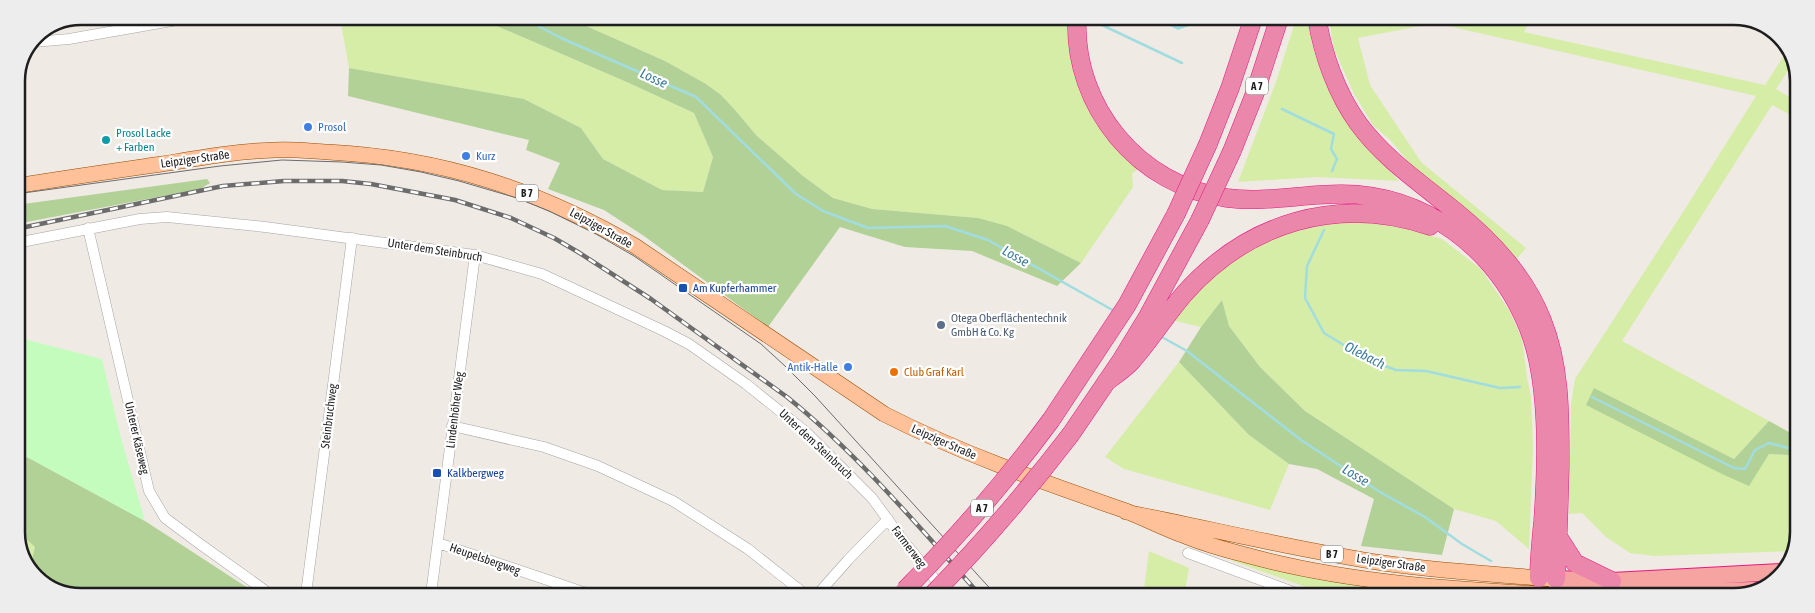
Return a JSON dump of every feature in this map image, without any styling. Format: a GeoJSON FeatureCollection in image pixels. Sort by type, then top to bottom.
{"type":"FeatureCollection","features":[{"type":"Feature","properties":{"kind":"highway"},"geometry":{"type":"LineString","coordinates":[[1077,25],[1082,70],[1099,111],[1106,123],[1125,146],[1159,174],[1185,187],[1228,198],[1258,200],[1344,194],[1396,202],[1429,216],[1502,256],[1524,286],[1542,319],[1556,370],[1560,420],[1558,537],[1548,587]]}},
{"type":"Feature","properties":{"kind":"highway"},"geometry":{"type":"LineString","coordinates":[[1084,25],[1088,68],[1104,108],[1129,142],[1168,172],[1201,186],[1228,192],[1258,193],[1344,188],[1381,191],[1433,208],[1482,245]]}},
{"type":"Feature","properties":{"kind":"highway"},"geometry":{"type":"LineString","coordinates":[[1230,88],[1244,25]]}},
{"type":"Feature","properties":{"kind":"highway","name":"A 7"},"geometry":{"type":"LineString","coordinates":[[907,588],[954,540],[992,496],[1051,420],[1105,339],[1143,276],[1176,214],[1208,144],[1252,25]]}},
{"type":"Feature","properties":{"kind":"highway","name":"A 7"},"geometry":{"type":"LineString","coordinates":[[939,588],[1006,515],[1070,434],[1106,382],[1126,361],[1200,220],[1232,151],[1255,93],[1277,25]]}},
{"type":"Feature","properties":{"kind":"highway"},"geometry":{"type":"LineString","coordinates":[[1319,25],[1330,69],[1358,123],[1404,171],[1458,213],[1482,245],[1493,268],[1513,294],[1529,328],[1540,371],[1545,420],[1548,587]]}},
{"type":"Feature","properties":{"kind":"highway"},"geometry":{"type":"LineString","coordinates":[[1126,361],[1184,294],[1211,267],[1245,242],[1279,226],[1312,218],[1360,214],[1401,218],[1482,245]]}},
{"type":"Feature","properties":{"kind":"highway"},"geometry":{"type":"LineString","coordinates":[[1558,537],[1575,563],[1612,581]]}},
{"type":"Feature","properties":{"kind":"highway","name":"B 7"},"geometry":{"type":"LineString","coordinates":[[1548,587],[1612,581],[1772,572]]}},
{"type":"Feature","properties":{"kind":"main road","name":"Leipziger Straße"},"geometry":{"type":"LineString","coordinates":[[25,185],[213,156],[276,149],[398,158],[492,180],[564,208],[635,246],[884,414],[973,456],[1126,512],[1382,563],[1460,572],[1548,587]]}},
{"type":"Feature","properties":{"kind":"street"},"geometry":{"type":"LineString","coordinates":[[41,41],[69,39],[149,25]]}},
{"type":"Feature","properties":{"kind":"street","name":"Unter dem Steinbruch"},"geometry":{"type":"LineString","coordinates":[[25,241],[140,219],[167,217],[352,238],[474,255],[542,274],[664,330],[689,344],[746,384],[806,432],[872,498]]}},
{"type":"Feature","properties":{"kind":"street","name":"Unterer Käseweg"},"geometry":{"type":"LineString","coordinates":[[88,228],[149,491],[165,518],[262,588]]}},
{"type":"Feature","properties":{"kind":"street","name":"Steinbruchweg"},"geometry":{"type":"LineString","coordinates":[[307,588],[352,238]]}},
{"type":"Feature","properties":{"kind":"street","name":"Lindenhöher Weg"},"geometry":{"type":"LineString","coordinates":[[432,588],[474,255]]}},
{"type":"Feature","properties":{"kind":"street"},"geometry":{"type":"LineString","coordinates":[[452,426],[544,447],[598,466],[673,501],[748,549],[797,588]]}},
{"type":"Feature","properties":{"kind":"street","name":"Farmerweg"},"geometry":{"type":"LineString","coordinates":[[872,498],[904,543],[942,588]]}},
{"type":"Feature","properties":{"kind":"street"},"geometry":{"type":"LineString","coordinates":[[823,588],[888,519]]}},
{"type":"Feature","properties":{"kind":"street","name":"Heupelsbergweg"},"geometry":{"type":"LineString","coordinates":[[438,543],[571,588]]}},
{"type":"Feature","properties":{"kind":"street"},"geometry":{"type":"LineString","coordinates":[[1188,553],[1284,588]]}},
{"type":"Feature","properties":{"kind":"green space"},"geometry":{"type":"Polygon","coordinates":[[[341,25],[495,25],[694,113],[713,157],[703,192],[662,190],[603,159],[581,128],[524,99],[349,68],[341,25]]]}},
{"type":"Feature","properties":{"kind":"green space"},"geometry":{"type":"Polygon","coordinates":[[[495,25],[584,25],[665,61],[706,84],[721,95],[757,136],[803,176],[833,198],[872,209],[978,218],[1007,226],[1081,263],[1057,286],[972,251],[905,247],[840,227],[768,327],[644,236],[604,210],[548,189],[560,163],[526,150],[529,140],[348,96],[349,68],[524,99],[581,128],[603,159],[662,190],[703,192],[713,157],[694,113],[495,25]]]}},
{"type":"Feature","properties":{"kind":"green space"},"geometry":{"type":"Polygon","coordinates":[[[584,25],[1074,25],[1077,59],[1143,167],[1132,173],[1133,187],[1081,263],[1020,232],[978,218],[872,209],[833,198],[803,176],[757,136],[721,95],[706,84],[665,61],[584,25]]]}},
{"type":"Feature","properties":{"kind":"green space"},"geometry":{"type":"Polygon","coordinates":[[[1294,25],[1308,25],[1314,51],[1326,83],[1377,157],[1399,181],[1317,177],[1238,182],[1276,82],[1294,25]]]}},
{"type":"Feature","properties":{"kind":"green space"},"geometry":{"type":"Polygon","coordinates":[[[1330,25],[1425,25],[1358,38],[1370,85],[1421,162],[1526,248],[1515,261],[1413,167],[1391,141],[1373,125],[1354,94],[1334,49],[1330,25]]]}},
{"type":"Feature","properties":{"kind":"green space"},"geometry":{"type":"Polygon","coordinates":[[[1444,25],[1528,25],[1524,32],[1765,85],[1784,56],[1787,63],[1789,69],[1776,89],[1790,97],[1790,115],[1772,105],[1622,341],[1769,421],[1734,459],[1594,388],[1722,474],[1769,454],[1790,456],[1790,539],[1787,550],[1654,556],[1630,553],[1606,537],[1582,513],[1569,514],[1571,404],[1575,379],[1756,96],[1444,25]]]}},
{"type":"Feature","properties":{"kind":"green space"},"geometry":{"type":"Polygon","coordinates":[[[207,179],[210,183],[200,189],[25,222],[25,204],[207,179]]]}},
{"type":"Feature","properties":{"kind":"green space"},"geometry":{"type":"Polygon","coordinates":[[[1361,219],[1410,229],[1442,239],[1481,269],[1509,310],[1522,339],[1531,397],[1533,448],[1529,549],[1496,521],[1454,509],[1305,411],[1260,367],[1229,326],[1222,300],[1201,327],[1172,320],[1198,289],[1234,256],[1292,230],[1361,219]]]}},
{"type":"Feature","properties":{"kind":"green space"},"geometry":{"type":"Polygon","coordinates":[[[1222,300],[1229,326],[1260,367],[1305,411],[1454,509],[1442,555],[1361,546],[1374,499],[1317,469],[1289,464],[1249,435],[1179,362],[1201,327],[1222,300]]]}},
{"type":"Feature","properties":{"kind":"green space"},"geometry":{"type":"Polygon","coordinates":[[[25,339],[102,359],[121,438],[145,521],[25,456],[25,339]]]}},
{"type":"Feature","properties":{"kind":"green space"},"geometry":{"type":"Polygon","coordinates":[[[1179,362],[1249,435],[1289,464],[1270,510],[1124,469],[1105,457],[1179,362]]]}},
{"type":"Feature","properties":{"kind":"green space"},"geometry":{"type":"Polygon","coordinates":[[[1594,388],[1734,459],[1769,421],[1790,433],[1790,456],[1769,454],[1749,486],[1586,405],[1594,388]]]}},
{"type":"Feature","properties":{"kind":"green space"},"geometry":{"type":"Polygon","coordinates":[[[27,457],[145,521],[248,588],[81,588],[63,585],[50,579],[41,572],[33,560],[35,547],[25,538],[25,459],[27,457]]]}},
{"type":"Feature","properties":{"kind":"green space"},"geometry":{"type":"Polygon","coordinates":[[[25,525],[42,528],[38,567],[29,553],[26,543],[25,525]]]}},
{"type":"Feature","properties":{"kind":"green space"},"geometry":{"type":"Polygon","coordinates":[[[1149,551],[1189,568],[1185,588],[1144,588],[1149,551]]]}},
{"type":"Feature","properties":{"kind":"green space"},"geometry":{"type":"Polygon","coordinates":[[[1230,558],[1374,588],[1308,588],[1233,561],[1230,558]]]}},
{"type":"Feature","properties":{"kind":"water"},"geometry":{"type":"Polygon","coordinates":[[[1168,25],[1189,25],[1189,26],[1178,30],[1168,25]]]}},
{"type":"Feature","properties":{"kind":"waterway","name":"Losse"},"geometry":{"type":"LineString","coordinates":[[536,25],[561,38],[696,97],[796,194],[823,211],[868,228],[945,226],[988,240],[1116,312]]}},
{"type":"Feature","properties":{"kind":"waterway","name":"Olebach"},"geometry":{"type":"LineString","coordinates":[[1102,25],[1182,63]]}},
{"type":"Feature","properties":{"kind":"waterway","name":"Olebach"},"geometry":{"type":"LineString","coordinates":[[1282,109],[1334,134],[1331,149],[1337,159],[1332,171]]}},
{"type":"Feature","properties":{"kind":"waterway","name":"Olebach"},"geometry":{"type":"LineString","coordinates":[[1324,230],[1307,266],[1305,298],[1324,333],[1368,360],[1396,370],[1426,371],[1500,388],[1520,387]]}},
{"type":"Feature","properties":{"kind":"waterway","name":"Losse"},"geometry":{"type":"LineString","coordinates":[[1160,336],[1187,351],[1301,440],[1380,492],[1425,517],[1462,544],[1491,561]]}},
{"type":"Feature","properties":{"kind":"waterway","name":"Olebach"},"geometry":{"type":"LineString","coordinates":[[1592,397],[1734,468],[1745,469],[1755,450],[1769,443],[1790,448]]}},
{"type":"Feature","properties":{"kind":"tram line"},"geometry":{"type":"LineString","coordinates":[[25,193],[220,166],[282,160],[342,162],[381,165],[421,172],[517,198],[549,211],[596,234],[634,256],[761,344],[815,396],[990,588]]}},
{"type":"Feature","properties":{"kind":"railway"},"geometry":{"type":"LineString","coordinates":[[25,227],[223,186],[284,181],[342,181],[371,184],[455,200],[511,218],[554,238],[651,299],[787,397],[864,467],[974,588]]}},
{"type":"Feature","properties":{"kind":"place","name":"Prosol"},"geometry":{"type":"Point","coordinates":[308,127]}},
{"type":"Feature","properties":{"kind":"place","name":"Prosol Lacke + Farben"},"geometry":{"type":"Point","coordinates":[106,140]}},
{"type":"Feature","properties":{"kind":"place","name":"Kurz"},"geometry":{"type":"Point","coordinates":[466,156]}},
{"type":"Feature","properties":{"kind":"place","name":"Am Kupferhammer"},"geometry":{"type":"Point","coordinates":[683,288]}},
{"type":"Feature","properties":{"kind":"place","name":"Otega Oberflächentechnik GmbH & Co. Kg"},"geometry":{"type":"Point","coordinates":[941,325]}},
{"type":"Feature","properties":{"kind":"place","name":"Antik-Halle"},"geometry":{"type":"Point","coordinates":[848,367]}},
{"type":"Feature","properties":{"kind":"place","name":"Club Graf Karl"},"geometry":{"type":"Point","coordinates":[894,372]}},
{"type":"Feature","properties":{"kind":"place","name":"Kalkbergweg"},"geometry":{"type":"Point","coordinates":[437,473]}}]}
